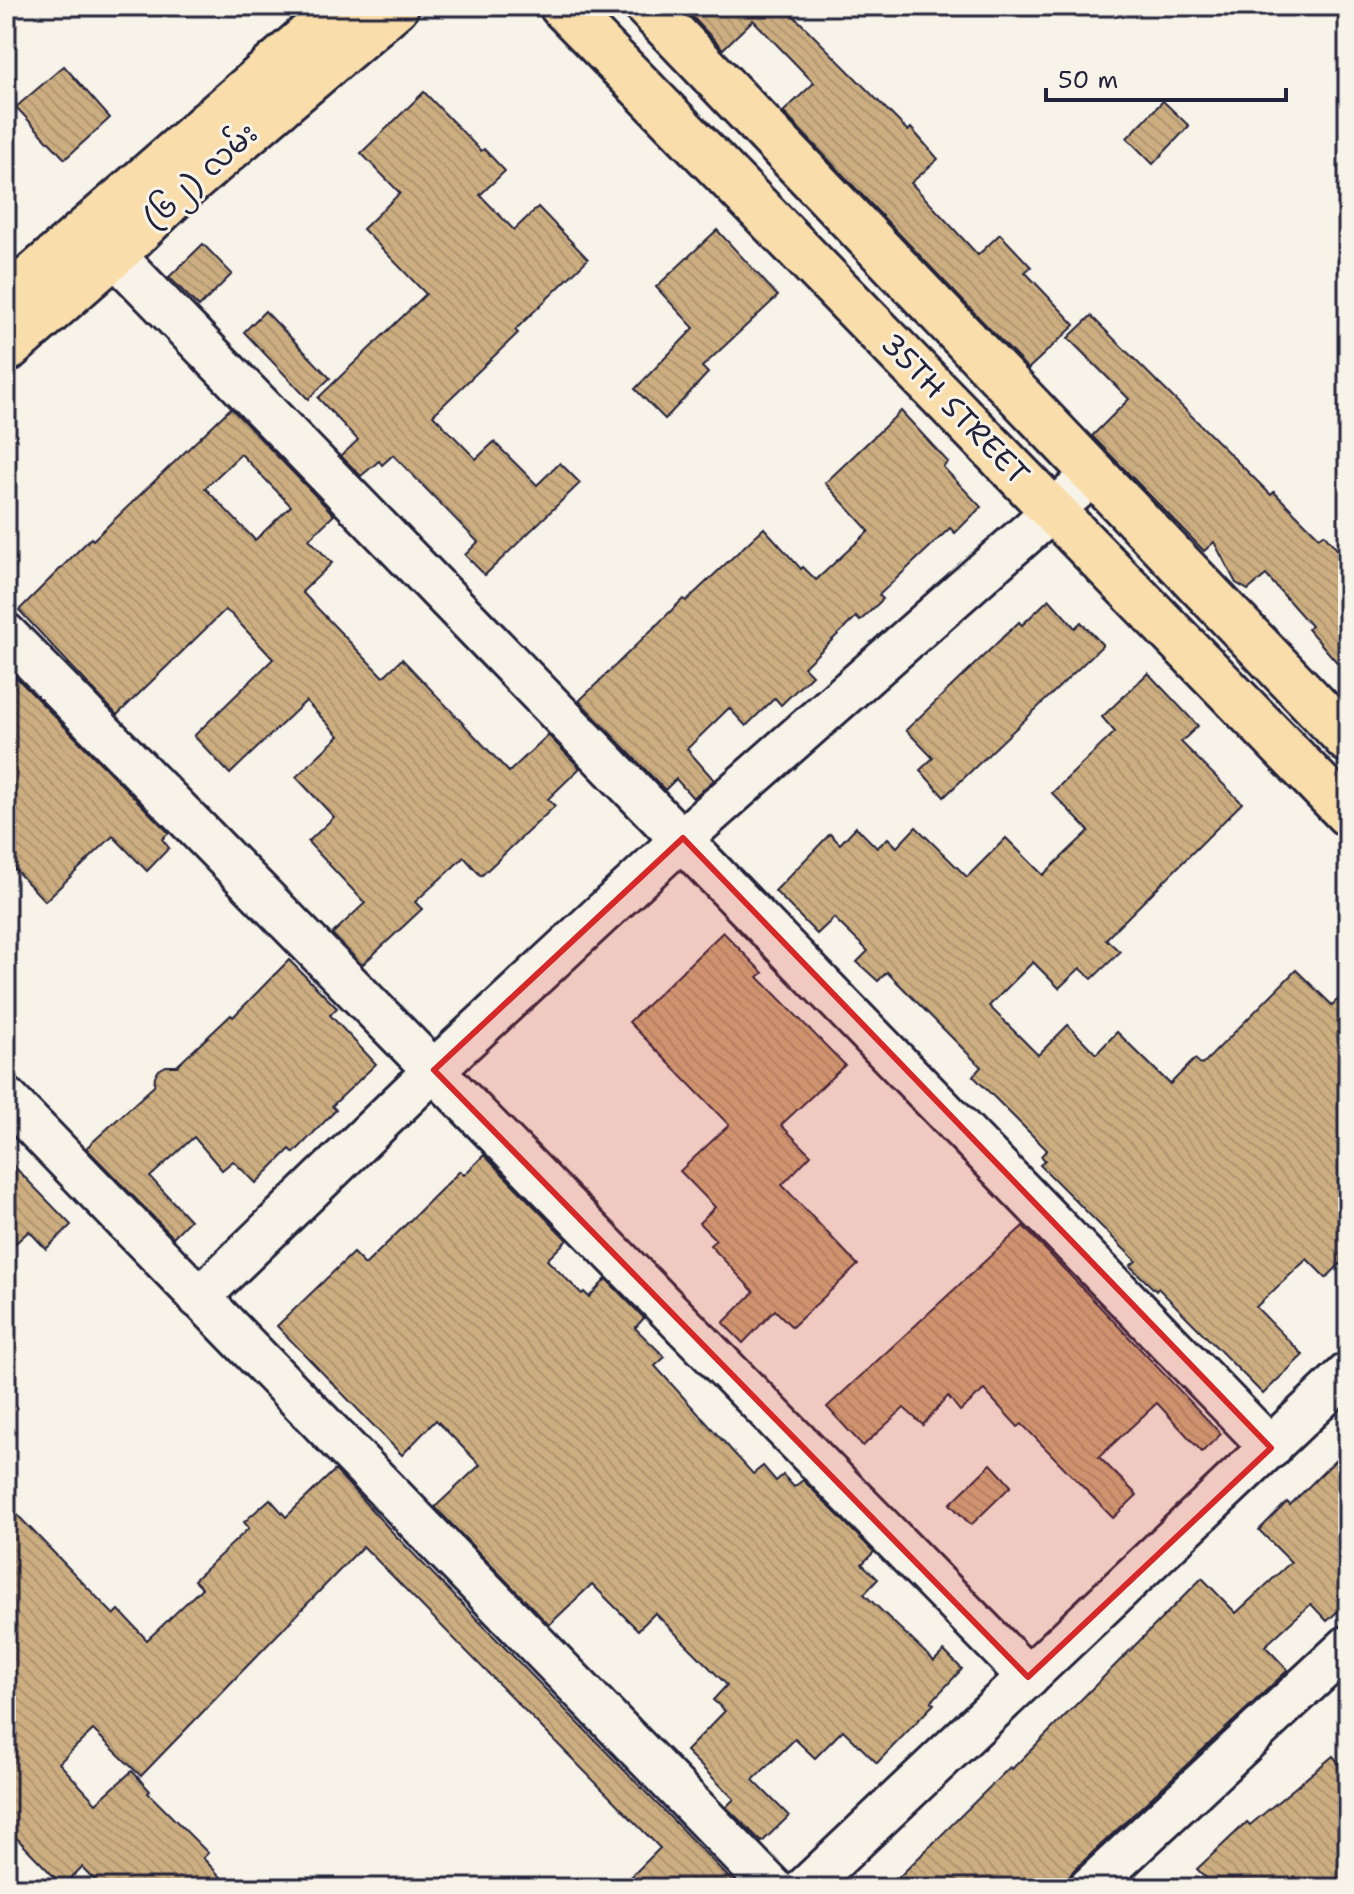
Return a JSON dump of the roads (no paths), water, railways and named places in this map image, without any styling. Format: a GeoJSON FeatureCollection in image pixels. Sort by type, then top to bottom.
{"type":"FeatureCollection","features":[{"type":"Feature","properties":{"kind":"main road","name":"(၆၂) လမ်း"},"geometry":{"type":"LineString","coordinates":[[6,350],[102,241],[342,6]]}},
{"type":"Feature","properties":{"kind":"main road","name":"(၆၂) လမ်း"},"geometry":{"type":"LineString","coordinates":[[6,300],[180,191],[396,6]]}},
{"type":"Feature","properties":{"kind":"main road","name":"35TH STREET"},"geometry":{"type":"LineString","coordinates":[[562,6],[1348,814]]}},
{"type":"Feature","properties":{"kind":"main road","name":"35TH STREET"},"geometry":{"type":"LineString","coordinates":[[647,6],[1348,740]]}},
{"type":"Feature","properties":{"kind":"street"},"geometry":{"type":"LineString","coordinates":[[102,241],[1271,1448]]}},
{"type":"Feature","properties":{"kind":"street"},"geometry":{"type":"LineString","coordinates":[[199,1298],[434,1070],[683,838],[1093,475]]}},
{"type":"Feature","properties":{"kind":"street"},"geometry":{"type":"LineString","coordinates":[[6,634],[1028,1677]]}},
{"type":"Feature","properties":{"kind":"street"},"geometry":{"type":"LineString","coordinates":[[9,1106],[773,1888]]}},
{"type":"Feature","properties":{"kind":"street"},"geometry":{"type":"LineString","coordinates":[[805,1888],[1348,1373]]}},
{"type":"Feature","properties":{"kind":"street"},"geometry":{"type":"LineString","coordinates":[[1089,1888],[1348,1646]]}}]}
